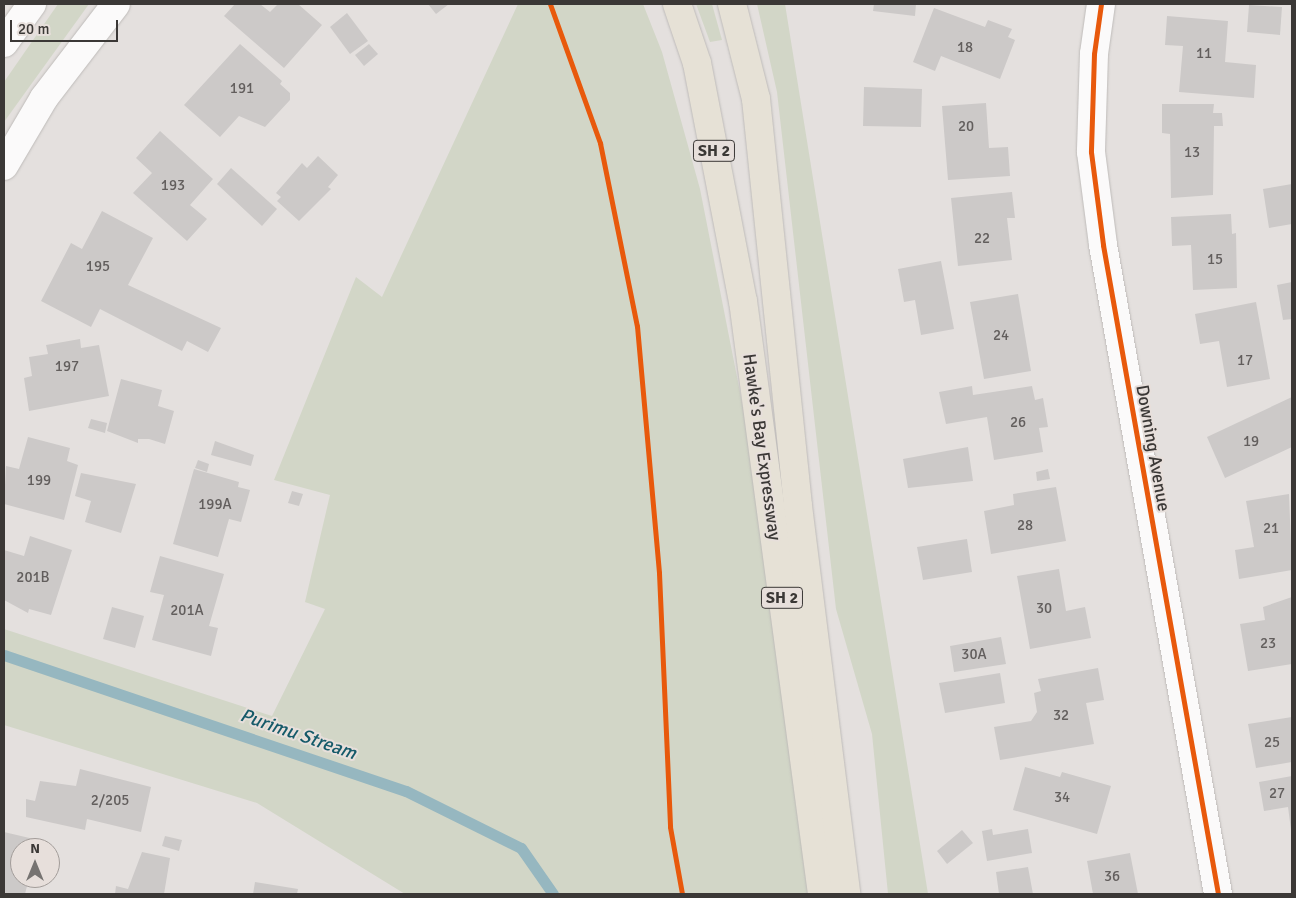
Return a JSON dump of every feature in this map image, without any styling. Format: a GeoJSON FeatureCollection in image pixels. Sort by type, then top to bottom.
{"type":"FeatureCollection","features":[{"type":"Feature","properties":{"kind":"highway","name":"Hawke's Bay Expressway"},"geometry":{"type":"LineString","coordinates":[[677,4],[697,63],[743,301],[822,894]]}},
{"type":"Feature","properties":{"kind":"highway","name":"Hawke's Bay Expressway"},"geometry":{"type":"LineString","coordinates":[[732,4],[756,99],[798,506],[846,894]]}},
{"type":"Feature","properties":{"kind":"street"},"geometry":{"type":"LineString","coordinates":[[4,43],[32,4]]}},
{"type":"Feature","properties":{"kind":"street"},"geometry":{"type":"LineString","coordinates":[[4,166],[44,98],[116,4]]}},
{"type":"Feature","properties":{"kind":"street","name":"Downing Avenue"},"geometry":{"type":"LineString","coordinates":[[1101,4],[1094,54],[1091,152],[1103,245],[1218,894]]}},
{"type":"Feature","properties":{"kind":"green space"},"geometry":{"type":"Polygon","coordinates":[[[58,4],[89,4],[4,122],[4,82],[58,4]]]}},
{"type":"Feature","properties":{"kind":"green space"},"geometry":{"type":"Polygon","coordinates":[[[518,4],[643,4],[662,52],[700,189],[751,448],[812,894],[405,894],[257,803],[4,725],[4,629],[272,716],[325,609],[305,602],[330,495],[274,480],[356,277],[382,297],[518,4]]]}},
{"type":"Feature","properties":{"kind":"green space"},"geometry":{"type":"Polygon","coordinates":[[[696,4],[712,4],[722,40],[710,42],[696,4]]]}},
{"type":"Feature","properties":{"kind":"green space"},"geometry":{"type":"Polygon","coordinates":[[[757,4],[785,4],[928,894],[888,894],[872,734],[836,609],[777,92],[757,4]]]}},
{"type":"Feature","properties":{"kind":"building"},"geometry":{"type":"Polygon","coordinates":[[[235,4],[260,4],[270,12],[278,4],[298,4],[322,25],[284,68],[224,16],[235,4]]]}},
{"type":"Feature","properties":{"kind":"building"},"geometry":{"type":"Polygon","coordinates":[[[428,4],[449,4],[436,14],[428,4]]]}},
{"type":"Feature","properties":{"kind":"building"},"geometry":{"type":"Polygon","coordinates":[[[874,4],[916,4],[915,16],[873,11],[874,4]]]}},
{"type":"Feature","properties":{"kind":"building"},"geometry":{"type":"Polygon","coordinates":[[[1249,5],[1282,7],[1280,35],[1247,32],[1249,5]]]}},
{"type":"Feature","properties":{"kind":"building"},"geometry":{"type":"Polygon","coordinates":[[[934,8],[985,27],[988,20],[1012,29],[1008,37],[1015,40],[1000,79],[941,56],[935,71],[913,62],[934,8]]]}},
{"type":"Feature","properties":{"kind":"building"},"geometry":{"type":"Polygon","coordinates":[[[347,13],[368,41],[350,54],[330,27],[347,13]]]}},
{"type":"Feature","properties":{"kind":"building"},"geometry":{"type":"Polygon","coordinates":[[[1167,16],[1228,21],[1225,62],[1256,65],[1254,98],[1179,92],[1183,46],[1165,45],[1167,16]]]}},
{"type":"Feature","properties":{"kind":"building"},"geometry":{"type":"Polygon","coordinates":[[[240,44],[282,81],[280,84],[290,93],[290,100],[265,127],[239,116],[220,137],[184,105],[240,44]]]}},
{"type":"Feature","properties":{"kind":"building"},"geometry":{"type":"Polygon","coordinates":[[[369,44],[378,54],[364,66],[355,55],[369,44]]]}},
{"type":"Feature","properties":{"kind":"building"},"geometry":{"type":"Polygon","coordinates":[[[864,87],[922,89],[921,127],[863,126],[864,87]]]}},
{"type":"Feature","properties":{"kind":"building"},"geometry":{"type":"Polygon","coordinates":[[[986,103],[989,148],[1008,147],[1010,176],[948,180],[942,106],[986,103]]]}},
{"type":"Feature","properties":{"kind":"building"},"geometry":{"type":"Polygon","coordinates":[[[1162,104],[1214,104],[1213,113],[1222,113],[1223,126],[1214,126],[1213,195],[1171,198],[1170,134],[1162,133],[1162,104]]]}},
{"type":"Feature","properties":{"kind":"building"},"geometry":{"type":"Polygon","coordinates":[[[160,131],[213,179],[190,205],[207,219],[187,241],[133,193],[152,173],[136,158],[160,131]]]}},
{"type":"Feature","properties":{"kind":"building"},"geometry":{"type":"Polygon","coordinates":[[[318,156],[338,175],[328,187],[331,189],[299,221],[277,201],[281,197],[276,193],[302,163],[307,168],[318,156]]]}},
{"type":"Feature","properties":{"kind":"building"},"geometry":{"type":"Polygon","coordinates":[[[231,168],[277,209],[262,226],[217,184],[231,168]]]}},
{"type":"Feature","properties":{"kind":"building"},"geometry":{"type":"Polygon","coordinates":[[[1292,184],[1292,224],[1269,228],[1263,189],[1292,184]]]}},
{"type":"Feature","properties":{"kind":"building"},"geometry":{"type":"Polygon","coordinates":[[[1012,192],[1015,218],[1007,218],[1012,260],[958,266],[951,198],[1012,192]]]}},
{"type":"Feature","properties":{"kind":"building"},"geometry":{"type":"Polygon","coordinates":[[[102,211],[153,238],[128,285],[221,328],[208,352],[187,341],[182,351],[100,309],[91,327],[41,301],[71,243],[82,249],[102,211]]]}},
{"type":"Feature","properties":{"kind":"building"},"geometry":{"type":"Polygon","coordinates":[[[1231,214],[1232,234],[1236,233],[1237,288],[1193,290],[1191,245],[1172,246],[1171,217],[1231,214]]]}},
{"type":"Feature","properties":{"kind":"building"},"geometry":{"type":"Polygon","coordinates":[[[941,261],[954,329],[921,335],[915,300],[904,302],[898,269],[941,261]]]}},
{"type":"Feature","properties":{"kind":"building"},"geometry":{"type":"Polygon","coordinates":[[[1292,282],[1292,319],[1283,320],[1277,285],[1292,282]]]}},
{"type":"Feature","properties":{"kind":"building"},"geometry":{"type":"Polygon","coordinates":[[[1018,294],[1031,371],[984,379],[970,302],[1018,294]]]}},
{"type":"Feature","properties":{"kind":"building"},"geometry":{"type":"Polygon","coordinates":[[[1256,302],[1270,379],[1227,387],[1219,341],[1200,344],[1195,314],[1256,302]]]}},
{"type":"Feature","properties":{"kind":"building"},"geometry":{"type":"Polygon","coordinates":[[[80,339],[81,348],[99,345],[109,396],[29,411],[24,378],[32,376],[29,357],[48,354],[46,345],[80,339]]]}},
{"type":"Feature","properties":{"kind":"building"},"geometry":{"type":"Polygon","coordinates":[[[121,379],[162,390],[158,406],[174,411],[165,444],[149,439],[138,439],[138,443],[107,431],[121,379]]]}},
{"type":"Feature","properties":{"kind":"building"},"geometry":{"type":"Polygon","coordinates":[[[972,386],[973,395],[1032,386],[1035,400],[1043,398],[1048,427],[1039,428],[1043,452],[994,460],[987,417],[946,424],[939,392],[972,386]]]}},
{"type":"Feature","properties":{"kind":"building"},"geometry":{"type":"Polygon","coordinates":[[[1292,397],[1292,447],[1225,478],[1207,437],[1292,397]]]}},
{"type":"Feature","properties":{"kind":"building"},"geometry":{"type":"Polygon","coordinates":[[[91,419],[107,423],[105,433],[88,428],[91,419]]]}},
{"type":"Feature","properties":{"kind":"building"},"geometry":{"type":"Polygon","coordinates":[[[28,437],[70,448],[67,461],[78,465],[64,520],[4,504],[6,466],[19,469],[28,437]]]}},
{"type":"Feature","properties":{"kind":"building"},"geometry":{"type":"Polygon","coordinates":[[[215,441],[254,455],[251,466],[211,455],[215,441]]]}},
{"type":"Feature","properties":{"kind":"building"},"geometry":{"type":"Polygon","coordinates":[[[968,447],[973,481],[908,488],[903,459],[968,447]]]}},
{"type":"Feature","properties":{"kind":"building"},"geometry":{"type":"Polygon","coordinates":[[[198,460],[209,464],[207,472],[195,468],[198,460]]]}},
{"type":"Feature","properties":{"kind":"building"},"geometry":{"type":"Polygon","coordinates":[[[194,469],[239,482],[238,487],[250,490],[241,522],[229,519],[218,557],[173,544],[194,469]]]}},
{"type":"Feature","properties":{"kind":"building"},"geometry":{"type":"Polygon","coordinates":[[[1048,469],[1050,479],[1037,481],[1036,472],[1048,469]]]}},
{"type":"Feature","properties":{"kind":"building"},"geometry":{"type":"Polygon","coordinates":[[[81,473],[136,484],[121,533],[85,522],[91,501],[75,496],[81,473]]]}},
{"type":"Feature","properties":{"kind":"building"},"geometry":{"type":"Polygon","coordinates":[[[1056,487],[1066,541],[991,554],[984,511],[1014,505],[1013,494],[1056,487]]]}},
{"type":"Feature","properties":{"kind":"building"},"geometry":{"type":"Polygon","coordinates":[[[292,491],[303,494],[299,506],[288,503],[292,491]]]}},
{"type":"Feature","properties":{"kind":"building"},"geometry":{"type":"Polygon","coordinates":[[[1289,494],[1292,570],[1239,579],[1235,550],[1254,547],[1246,501],[1289,494]]]}},
{"type":"Feature","properties":{"kind":"building"},"geometry":{"type":"Polygon","coordinates":[[[30,536],[72,550],[51,615],[29,609],[28,613],[4,600],[4,550],[24,556],[30,536]]]}},
{"type":"Feature","properties":{"kind":"building"},"geometry":{"type":"Polygon","coordinates":[[[967,539],[972,572],[923,580],[917,547],[967,539]]]}},
{"type":"Feature","properties":{"kind":"building"},"geometry":{"type":"Polygon","coordinates":[[[160,556],[224,574],[209,626],[218,628],[211,656],[152,640],[164,595],[150,592],[160,556]]]}},
{"type":"Feature","properties":{"kind":"building"},"geometry":{"type":"Polygon","coordinates":[[[1059,569],[1066,611],[1085,607],[1091,638],[1030,649],[1017,576],[1059,569]]]}},
{"type":"Feature","properties":{"kind":"building"},"geometry":{"type":"Polygon","coordinates":[[[1292,597],[1292,664],[1248,671],[1240,624],[1265,620],[1263,607],[1292,597]]]}},
{"type":"Feature","properties":{"kind":"building"},"geometry":{"type":"Polygon","coordinates":[[[112,607],[144,616],[135,648],[103,639],[112,607]]]}},
{"type":"Feature","properties":{"kind":"building"},"geometry":{"type":"Polygon","coordinates":[[[1001,637],[1006,664],[954,672],[950,646],[1001,637]]]}},
{"type":"Feature","properties":{"kind":"building"},"geometry":{"type":"Polygon","coordinates":[[[1098,668],[1104,700],[1086,703],[1094,744],[1000,760],[994,727],[1031,721],[1037,712],[1034,693],[1041,691],[1038,679],[1098,668]]]}},
{"type":"Feature","properties":{"kind":"building"},"geometry":{"type":"Polygon","coordinates":[[[1000,673],[1005,703],[945,713],[939,683],[1000,673]]]}},
{"type":"Feature","properties":{"kind":"building"},"geometry":{"type":"Polygon","coordinates":[[[1292,717],[1292,762],[1256,768],[1248,724],[1292,717]]]}},
{"type":"Feature","properties":{"kind":"building"},"geometry":{"type":"Polygon","coordinates":[[[1025,767],[1060,777],[1062,772],[1111,786],[1097,834],[1013,810],[1025,767]]]}},
{"type":"Feature","properties":{"kind":"building"},"geometry":{"type":"Polygon","coordinates":[[[80,769],[151,787],[141,832],[87,819],[85,830],[26,817],[26,799],[35,801],[40,781],[76,786],[80,769]]]}},
{"type":"Feature","properties":{"kind":"building"},"geometry":{"type":"Polygon","coordinates":[[[1292,776],[1291,830],[1288,807],[1264,811],[1259,782],[1292,776]]]}},
{"type":"Feature","properties":{"kind":"building"},"geometry":{"type":"Polygon","coordinates":[[[992,829],[993,835],[1028,829],[1032,853],[987,861],[982,831],[992,829]]]}},
{"type":"Feature","properties":{"kind":"building"},"geometry":{"type":"Polygon","coordinates":[[[962,830],[973,843],[947,864],[937,851],[962,830]]]}},
{"type":"Feature","properties":{"kind":"building"},"geometry":{"type":"Polygon","coordinates":[[[4,832],[30,838],[10,838],[10,888],[26,888],[25,894],[4,894],[4,832]]]}},
{"type":"Feature","properties":{"kind":"building"},"geometry":{"type":"Polygon","coordinates":[[[165,836],[182,840],[179,851],[162,846],[165,836]]]}},
{"type":"Feature","properties":{"kind":"building"},"geometry":{"type":"Polygon","coordinates":[[[142,852],[170,858],[164,894],[115,894],[116,886],[128,889],[142,852]]]}},
{"type":"Feature","properties":{"kind":"building"},"geometry":{"type":"Polygon","coordinates":[[[1130,853],[1138,894],[1093,894],[1087,861],[1130,853]]]}},
{"type":"Feature","properties":{"kind":"building"},"geometry":{"type":"Polygon","coordinates":[[[1028,867],[1033,894],[999,894],[996,872],[1028,867]]]}},
{"type":"Feature","properties":{"kind":"building"},"geometry":{"type":"Polygon","coordinates":[[[255,882],[298,889],[297,894],[253,894],[255,882]]]}},
{"type":"Feature","properties":{"kind":"waterway","name":"Purimu Stream"},"geometry":{"type":"LineString","coordinates":[[4,655],[406,791],[521,848],[553,894]]}},
{"type":"Feature","properties":{"kind":"cycle path"},"geometry":{"type":"LineString","coordinates":[[550,4],[600,143],[637,326],[659,573],[670,827],[682,894]]}},
{"type":"Feature","properties":{"kind":"cycle path"},"geometry":{"type":"LineString","coordinates":[[1101,4],[1094,54],[1091,152],[1103,245],[1218,894]]}}]}
